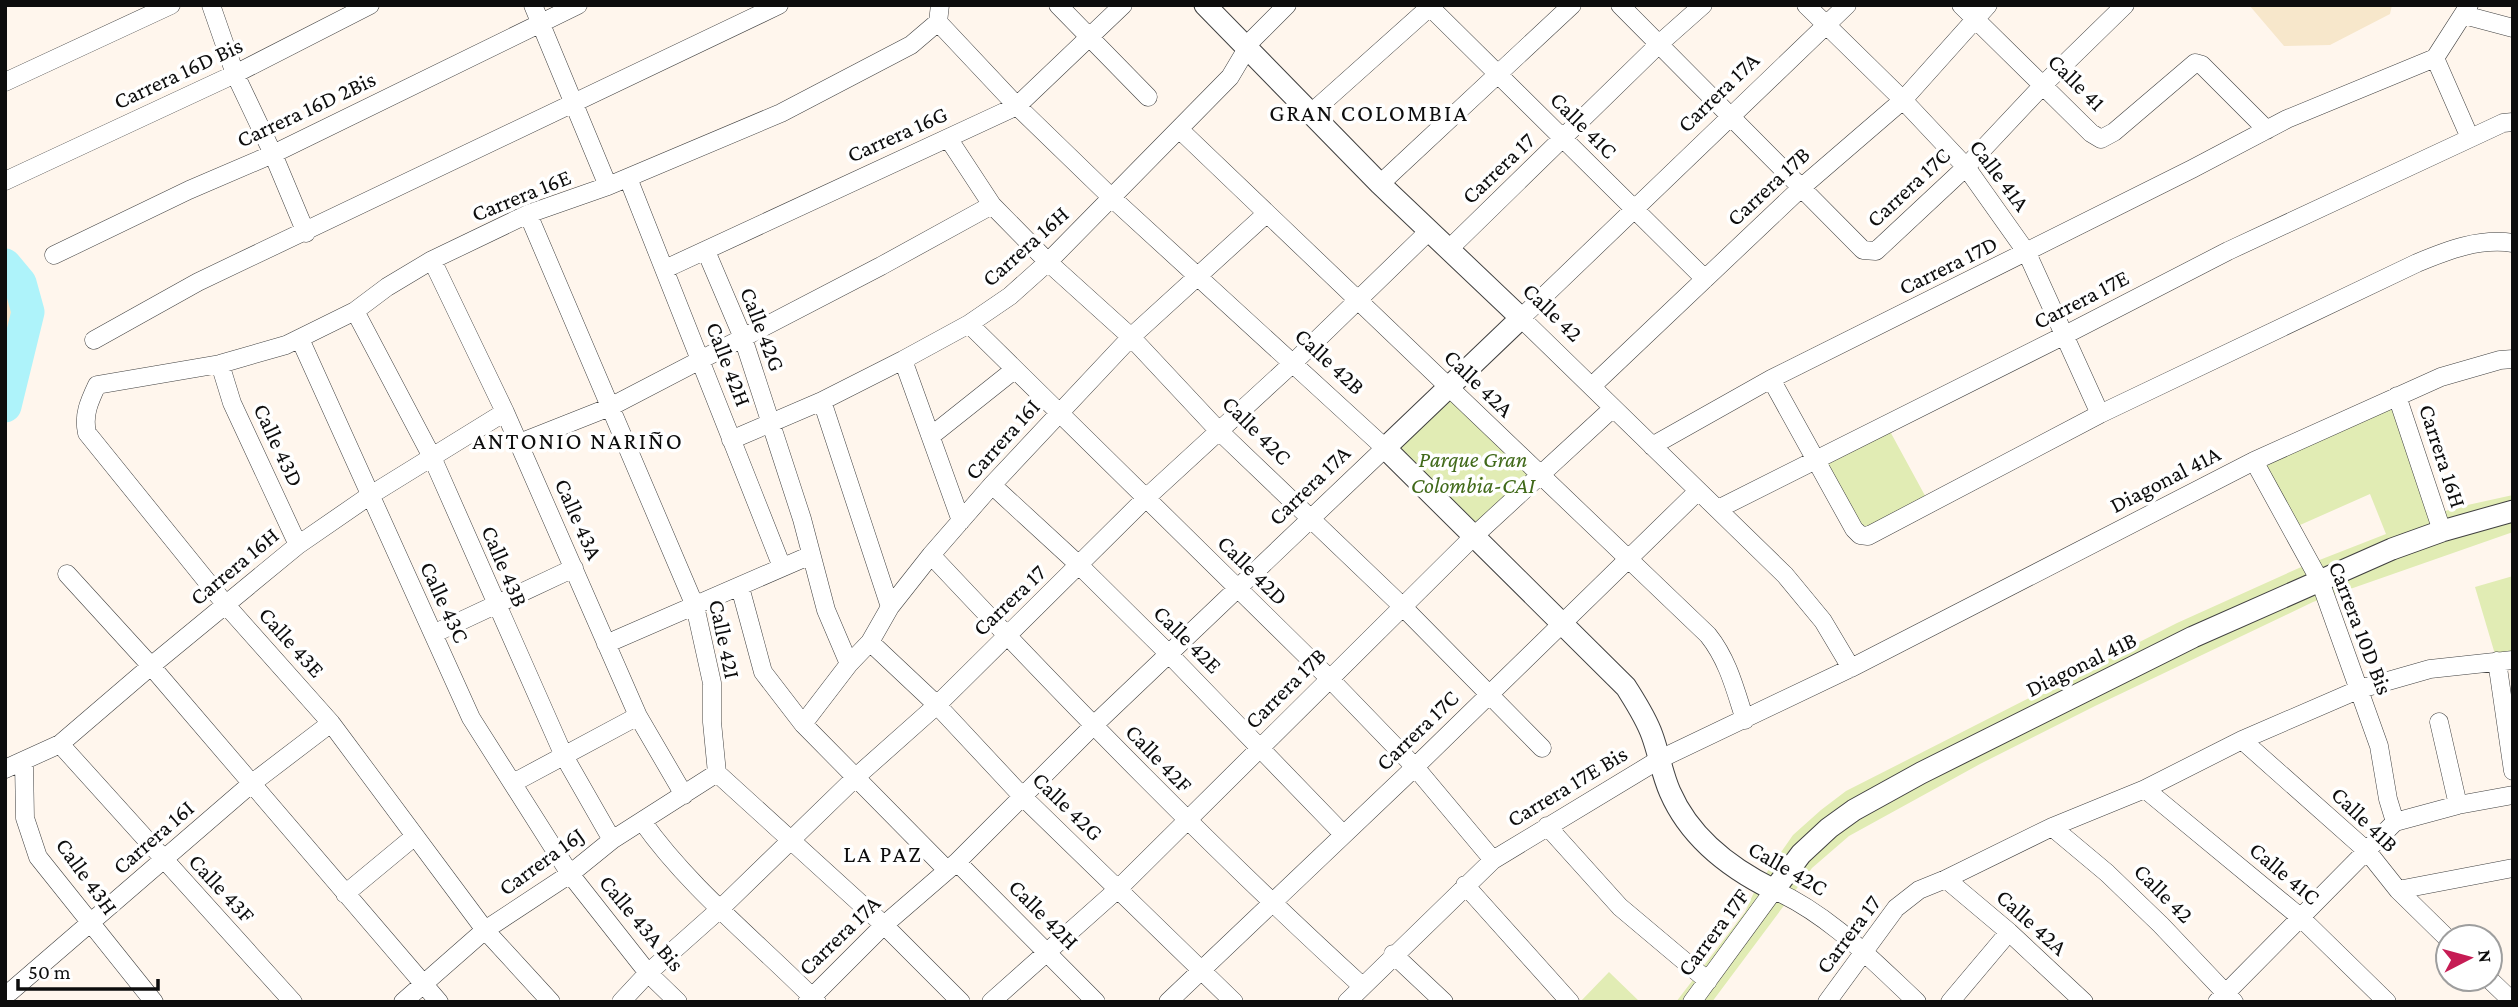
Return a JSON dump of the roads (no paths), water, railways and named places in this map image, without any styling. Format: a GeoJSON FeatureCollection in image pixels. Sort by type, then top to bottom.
{"type":"FeatureCollection","features":[{"type":"Feature","properties":{"kind":"street"},"geometry":{"type":"LineString","coordinates":[[5,82],[171,5]]}},
{"type":"Feature","properties":{"kind":"street"},"geometry":{"type":"LineString","coordinates":[[211,5],[235,74],[306,233]]}},
{"type":"Feature","properties":{"kind":"street","name":"Carrera 16D Bis"},"geometry":{"type":"LineString","coordinates":[[5,181],[235,74],[370,5]]}},
{"type":"Feature","properties":{"kind":"street"},"geometry":{"type":"LineString","coordinates":[[533,5],[608,186]]}},
{"type":"Feature","properties":{"kind":"street","name":"Carrera 16D 2Bis"},"geometry":{"type":"LineString","coordinates":[[54,256],[189,190],[273,154],[578,5]]}},
{"type":"Feature","properties":{"kind":"street"},"geometry":{"type":"LineString","coordinates":[[94,340],[198,282],[306,233],[779,5]]}},
{"type":"Feature","properties":{"kind":"street"},"geometry":{"type":"LineString","coordinates":[[1058,5],[1148,97]]}},
{"type":"Feature","properties":{"kind":"street","name":"Carrera 16G"},"geometry":{"type":"LineString","coordinates":[[666,269],[1017,106],[1123,5]]}},
{"type":"Feature","properties":{"kind":"street","name":"Calle 42"},"geometry":{"type":"LineString","coordinates":[[1205,5],[1380,184],[1785,575],[1823,621],[1851,668]]}},
{"type":"Feature","properties":{"kind":"street","name":"Carrera 16H"},"geometry":{"type":"LineString","coordinates":[[732,440],[822,401],[903,360],[969,324],[1010,296],[1112,198],[1230,76],[1259,32],[1287,5]]}},
{"type":"Feature","properties":{"kind":"street"},"geometry":{"type":"LineString","coordinates":[[1380,184],[1572,5]]}},
{"type":"Feature","properties":{"kind":"street"},"geometry":{"type":"LineString","coordinates":[[1620,5],[1802,187]]}},
{"type":"Feature","properties":{"kind":"street","name":"Carrera 17"},"geometry":{"type":"LineString","coordinates":[[1449,250],[1659,44],[1703,5]]}},
{"type":"Feature","properties":{"kind":"street","name":"Calle 41A"},"geometry":{"type":"LineString","coordinates":[[1806,5],[1903,100],[1966,167],[2027,253],[2100,414]]}},
{"type":"Feature","properties":{"kind":"street","name":"Carrera 17A"},"geometry":{"type":"LineString","coordinates":[[812,1000],[884,925],[952,866],[1094,725],[1847,5]]}},
{"type":"Feature","properties":{"kind":"street","name":"Calle 41"},"geometry":{"type":"LineString","coordinates":[[1961,5],[2091,133],[2101,139],[2114,132],[2188,66],[2195,63],[2202,65],[2267,130]]}},
{"type":"Feature","properties":{"kind":"street","name":"Carrera 17B"},"geometry":{"type":"LineString","coordinates":[[1592,386],[1802,187],[1903,100],[1988,5]]}},
{"type":"Feature","properties":{"kind":"street","name":"Carrera 17C"},"geometry":{"type":"LineString","coordinates":[[1802,187],[1863,250],[1876,251],[1966,167],[2044,84],[2125,5]]}},
{"type":"Feature","properties":{"kind":"street"},"geometry":{"type":"LineString","coordinates":[[1310,114],[1430,6]]}},
{"type":"Feature","properties":{"kind":"street","name":"Calle 41C"},"geometry":{"type":"LineString","coordinates":[[1430,6],[1705,279]]}},
{"type":"Feature","properties":{"kind":"street"},"geometry":{"type":"LineString","coordinates":[[2470,138],[2435,58],[2466,10],[2513,28]]}},
{"type":"Feature","properties":{"kind":"street","name":"Calle 42B"},"geometry":{"type":"LineString","coordinates":[[939,13],[1017,106],[1112,198],[1385,448],[1626,687],[1652,734],[1660,759]]}},
{"type":"Feature","properties":{"kind":"street","name":"Carrera 16E"},"geometry":{"type":"LineString","coordinates":[[97,385],[220,364],[300,339],[355,311],[387,287],[432,260],[528,214],[608,186],[781,113],[911,45],[939,13]]}},
{"type":"Feature","properties":{"kind":"street","name":"Carrera 17D"},"geometry":{"type":"LineString","coordinates":[[1652,446],[1771,379],[2027,253],[2287,119],[2435,58]]}},
{"type":"Feature","properties":{"kind":"street","name":"Carrera 17E"},"geometry":{"type":"LineString","coordinates":[[1718,509],[2228,251],[2503,122],[2513,122]]}},
{"type":"Feature","properties":{"kind":"street","name":"Calle 42A"},"geometry":{"type":"LineString","coordinates":[[1179,129],[1708,635],[1729,669],[1745,720]]}},
{"type":"Feature","properties":{"kind":"street","name":"Calle 42C"},"geometry":{"type":"LineString","coordinates":[[948,138],[992,205],[1048,262],[1131,337],[1218,430],[1402,606],[1542,748]]}},
{"type":"Feature","properties":{"kind":"street","name":"Calle 42H"},"geometry":{"type":"LineString","coordinates":[[628,177],[782,568]]}},
{"type":"Feature","properties":{"kind":"street"},"geometry":{"type":"LineString","coordinates":[[519,443],[610,407],[992,205]]}},
{"type":"Feature","properties":{"kind":"street","name":"Calle 42I"},"geometry":{"type":"LineString","coordinates":[[528,214],[695,606],[712,683],[712,722],[717,773]]}},
{"type":"Feature","properties":{"kind":"street","name":"Carrera 16I"},"geometry":{"type":"LineString","coordinates":[[803,724],[849,664],[870,642],[890,607],[931,555],[992,485],[1131,337],[1266,214]]}},
{"type":"Feature","properties":{"kind":"street","name":"Carrera 17"},"geometry":{"type":"LineString","coordinates":[[621,1002],[648,973],[720,909],[856,777],[937,705],[1146,498],[1293,363],[1429,230]]}},
{"type":"Feature","properties":{"kind":"street"},"geometry":{"type":"LineString","coordinates":[[1771,379],[1854,529],[1860,535],[1868,536],[2100,414],[2449,250],[2499,241],[2513,243]]}},
{"type":"Feature","properties":{"kind":"street","name":"Calle 42G"},"geometry":{"type":"LineString","coordinates":[[706,251],[743,338],[772,423],[826,610],[849,664]]}},
{"type":"Feature","properties":{"kind":"street","name":"Calle 43A"},"geometry":{"type":"LineString","coordinates":[[432,260],[505,412],[638,716],[684,795]]}},
{"type":"Feature","properties":{"kind":"street","name":"Calle 43B"},"geometry":{"type":"LineString","coordinates":[[355,311],[432,457],[495,605],[564,756],[612,839]]}},
{"type":"Feature","properties":{"kind":"street","name":"Calle 42D"},"geometry":{"type":"LineString","coordinates":[[969,324],[1329,678],[1415,767],[1493,860]]}},
{"type":"Feature","properties":{"kind":"street","name":"Calle 43C"},"geometry":{"type":"LineString","coordinates":[[300,339],[471,718],[570,874]]}},
{"type":"Feature","properties":{"kind":"street","name":"Diagonal 41A"},"geometry":{"type":"LineString","coordinates":[[1851,668],[2254,461],[2441,377],[2500,360],[2513,359]]}},
{"type":"Feature","properties":{"kind":"street"},"geometry":{"type":"LineString","coordinates":[[903,360],[961,522]]}},
{"type":"Feature","properties":{"kind":"street","name":"Calle 43D"},"geometry":{"type":"LineString","coordinates":[[220,364],[237,414],[298,545]]}},
{"type":"Feature","properties":{"kind":"street","name":"Carrera 16I"},"geometry":{"type":"LineString","coordinates":[[931,436],[1014,370]]}},
{"type":"Feature","properties":{"kind":"street","name":"Calle 43E"},"geometry":{"type":"LineString","coordinates":[[97,385],[84,419],[87,433],[226,605],[331,723],[485,930]]}},
{"type":"Feature","properties":{"kind":"street","name":"Carrera 16H"},"geometry":{"type":"LineString","coordinates":[[2397,396],[2442,530]]}},
{"type":"Feature","properties":{"kind":"street"},"geometry":{"type":"LineString","coordinates":[[822,401],[890,607]]}},
{"type":"Feature","properties":{"kind":"street","name":"Carrera 17B"},"geometry":{"type":"LineString","coordinates":[[991,1002],[1118,888],[1474,536],[1613,408]]}},
{"type":"Feature","properties":{"kind":"street","name":"Carrera 16H"},"geometry":{"type":"LineString","coordinates":[[5,769],[60,744],[150,666],[298,545],[369,496],[505,412]]}},
{"type":"Feature","properties":{"kind":"street","name":"Carrera 10D Bis"},"geometry":{"type":"LineString","coordinates":[[2254,461],[2320,581],[2379,746],[2388,799],[2395,822]]}},
{"type":"Feature","properties":{"kind":"street","name":"Calle 42E"},"geometry":{"type":"LineString","coordinates":[[992,485],[1079,565],[1169,654],[1343,834]]}},
{"type":"Feature","properties":{"kind":"street","name":"Carrera 17C"},"geometry":{"type":"LineString","coordinates":[[1168,1002],[1415,767],[1698,491]]}},
{"type":"Feature","properties":{"kind":"street"},"geometry":{"type":"LineString","coordinates":[[2442,530],[2513,511]]}},
{"type":"Feature","properties":{"kind":"street","name":"Diagonal 41B"},"geometry":{"type":"LineString","coordinates":[[1774,890],[1801,854],[1829,828],[1854,810],[1921,772],[2193,638],[2392,549],[2442,530]]}},
{"type":"Feature","properties":{"kind":"street"},"geometry":{"type":"LineString","coordinates":[[606,643],[811,555]]}},
{"type":"Feature","properties":{"kind":"street","name":"Calle 42F"},"geometry":{"type":"LineString","coordinates":[[931,555],[1186,820],[1362,986]]}},
{"type":"Feature","properties":{"kind":"street"},"geometry":{"type":"LineString","coordinates":[[433,634],[574,568]]}},
{"type":"Feature","properties":{"kind":"street"},"geometry":{"type":"LineString","coordinates":[[67,574],[150,666],[439,1002]]}},
{"type":"Feature","properties":{"kind":"street","name":"Calle 42H"},"geometry":{"type":"LineString","coordinates":[[740,587],[763,672],[803,724],[952,866],[1048,951],[1096,1002]]}},
{"type":"Feature","properties":{"kind":"street","name":"Calle 42G"},"geometry":{"type":"LineString","coordinates":[[870,642],[937,705],[1022,796],[1234,1002]]}},
{"type":"Feature","properties":{"kind":"street"},"geometry":{"type":"LineString","coordinates":[[1946,879],[2052,827],[2146,789],[2242,740],[2360,689],[2430,669],[2505,661],[2513,771]]}},
{"type":"Feature","properties":{"kind":"street","name":"Carrera 17E Bis"},"geometry":{"type":"LineString","coordinates":[[1347,1002],[1393,954],[1493,860],[1660,759],[1851,668]]}},
{"type":"Feature","properties":{"kind":"street"},"geometry":{"type":"LineString","coordinates":[[513,783],[638,716]]}},
{"type":"Feature","properties":{"kind":"street"},"geometry":{"type":"LineString","coordinates":[[2439,722],[2458,805]]}},
{"type":"Feature","properties":{"kind":"street","name":"Carrera 16I"},"geometry":{"type":"LineString","coordinates":[[10,992],[251,784],[331,723]]}},
{"type":"Feature","properties":{"kind":"street","name":"Calle 41B"},"geometry":{"type":"LineString","coordinates":[[2242,740],[2367,851],[2398,890],[2434,925]]}},
{"type":"Feature","properties":{"kind":"street","name":"Calle 43F"},"geometry":{"type":"LineString","coordinates":[[60,744],[293,1002]]}},
{"type":"Feature","properties":{"kind":"street","name":"Calle 42C"},"geometry":{"type":"LineString","coordinates":[[1660,759],[1671,795],[1701,839],[1730,866],[1800,902],[1864,952],[1917,1002]]}},
{"type":"Feature","properties":{"kind":"street","name":"Calle 43H"},"geometry":{"type":"LineString","coordinates":[[24,762],[25,818],[38,856],[154,1002]]}},
{"type":"Feature","properties":{"kind":"street"},"geometry":{"type":"LineString","coordinates":[[717,773],[884,925],[961,1002]]}},
{"type":"Feature","properties":{"kind":"street","name":"Carrera 16J"},"geometry":{"type":"LineString","coordinates":[[403,1002],[485,930],[570,874],[612,839],[717,773]]}},
{"type":"Feature","properties":{"kind":"street","name":"Calle 41C"},"geometry":{"type":"LineString","coordinates":[[2146,789],[2300,917],[2387,1002]]}},
{"type":"Feature","properties":{"kind":"street"},"geometry":{"type":"LineString","coordinates":[[2226,999],[2300,917],[2395,822],[2458,805],[2513,795]]}},
{"type":"Feature","properties":{"kind":"street"},"geometry":{"type":"LineString","coordinates":[[642,821],[656,842],[812,1000]]}},
{"type":"Feature","properties":{"kind":"street"},"geometry":{"type":"LineString","coordinates":[[1547,826],[1620,907],[1708,981]]}},
{"type":"Feature","properties":{"kind":"street","name":"Calle 42"},"geometry":{"type":"LineString","coordinates":[[2052,827],[2107,873],[2161,925],[2226,999]]}},
{"type":"Feature","properties":{"kind":"street"},"geometry":{"type":"LineString","coordinates":[[345,894],[415,836]]}},
{"type":"Feature","properties":{"kind":"street"},"geometry":{"type":"LineString","coordinates":[[2398,890],[2513,868]]}},
{"type":"Feature","properties":{"kind":"street","name":"Calle 43A Bis"},"geometry":{"type":"LineString","coordinates":[[570,874],[648,973],[678,1002]]}},
{"type":"Feature","properties":{"kind":"street","name":"Carrera 17"},"geometry":{"type":"LineString","coordinates":[[1827,1002],[1896,908],[1919,890],[1946,879]]}},
{"type":"Feature","properties":{"kind":"street","name":"Calle 42A"},"geometry":{"type":"LineString","coordinates":[[1946,879],[2009,932],[2084,1002]]}},
{"type":"Feature","properties":{"kind":"street"},"geometry":{"type":"LineString","coordinates":[[1465,886],[1570,1002]]}},
{"type":"Feature","properties":{"kind":"street","name":"Carrera 17F"},"geometry":{"type":"LineString","coordinates":[[1692,1002],[1774,890]]}},
{"type":"Feature","properties":{"kind":"street"},"geometry":{"type":"LineString","coordinates":[[485,930],[551,1002]]}},
{"type":"Feature","properties":{"kind":"street"},"geometry":{"type":"LineString","coordinates":[[1950,1002],[2009,932]]}},
{"type":"Feature","properties":{"kind":"street"},"geometry":{"type":"LineString","coordinates":[[1393,954],[1444,1002]]}},
{"type":"Feature","properties":{"kind":"waterway"},"geometry":{"type":"LineString","coordinates":[[5,265],[20,283],[28,312],[5,406]]}},
{"type":"Feature","properties":{"kind":"district","name":"GRAN COLOMBIA"},"geometry":{"type":"Point","coordinates":[1369,112]}},
{"type":"Feature","properties":{"kind":"district","name":"ANTONIO NARIÑO"},"geometry":{"type":"Point","coordinates":[578,440]}},
{"type":"Feature","properties":{"kind":"district","name":"LA PAZ"},"geometry":{"type":"Point","coordinates":[883,853]}},
{"type":"Feature","properties":{"kind":"park label","name":"Parque Gran Colombia-CAI"},"geometry":{"type":"Point","coordinates":[1473,472]}}]}
